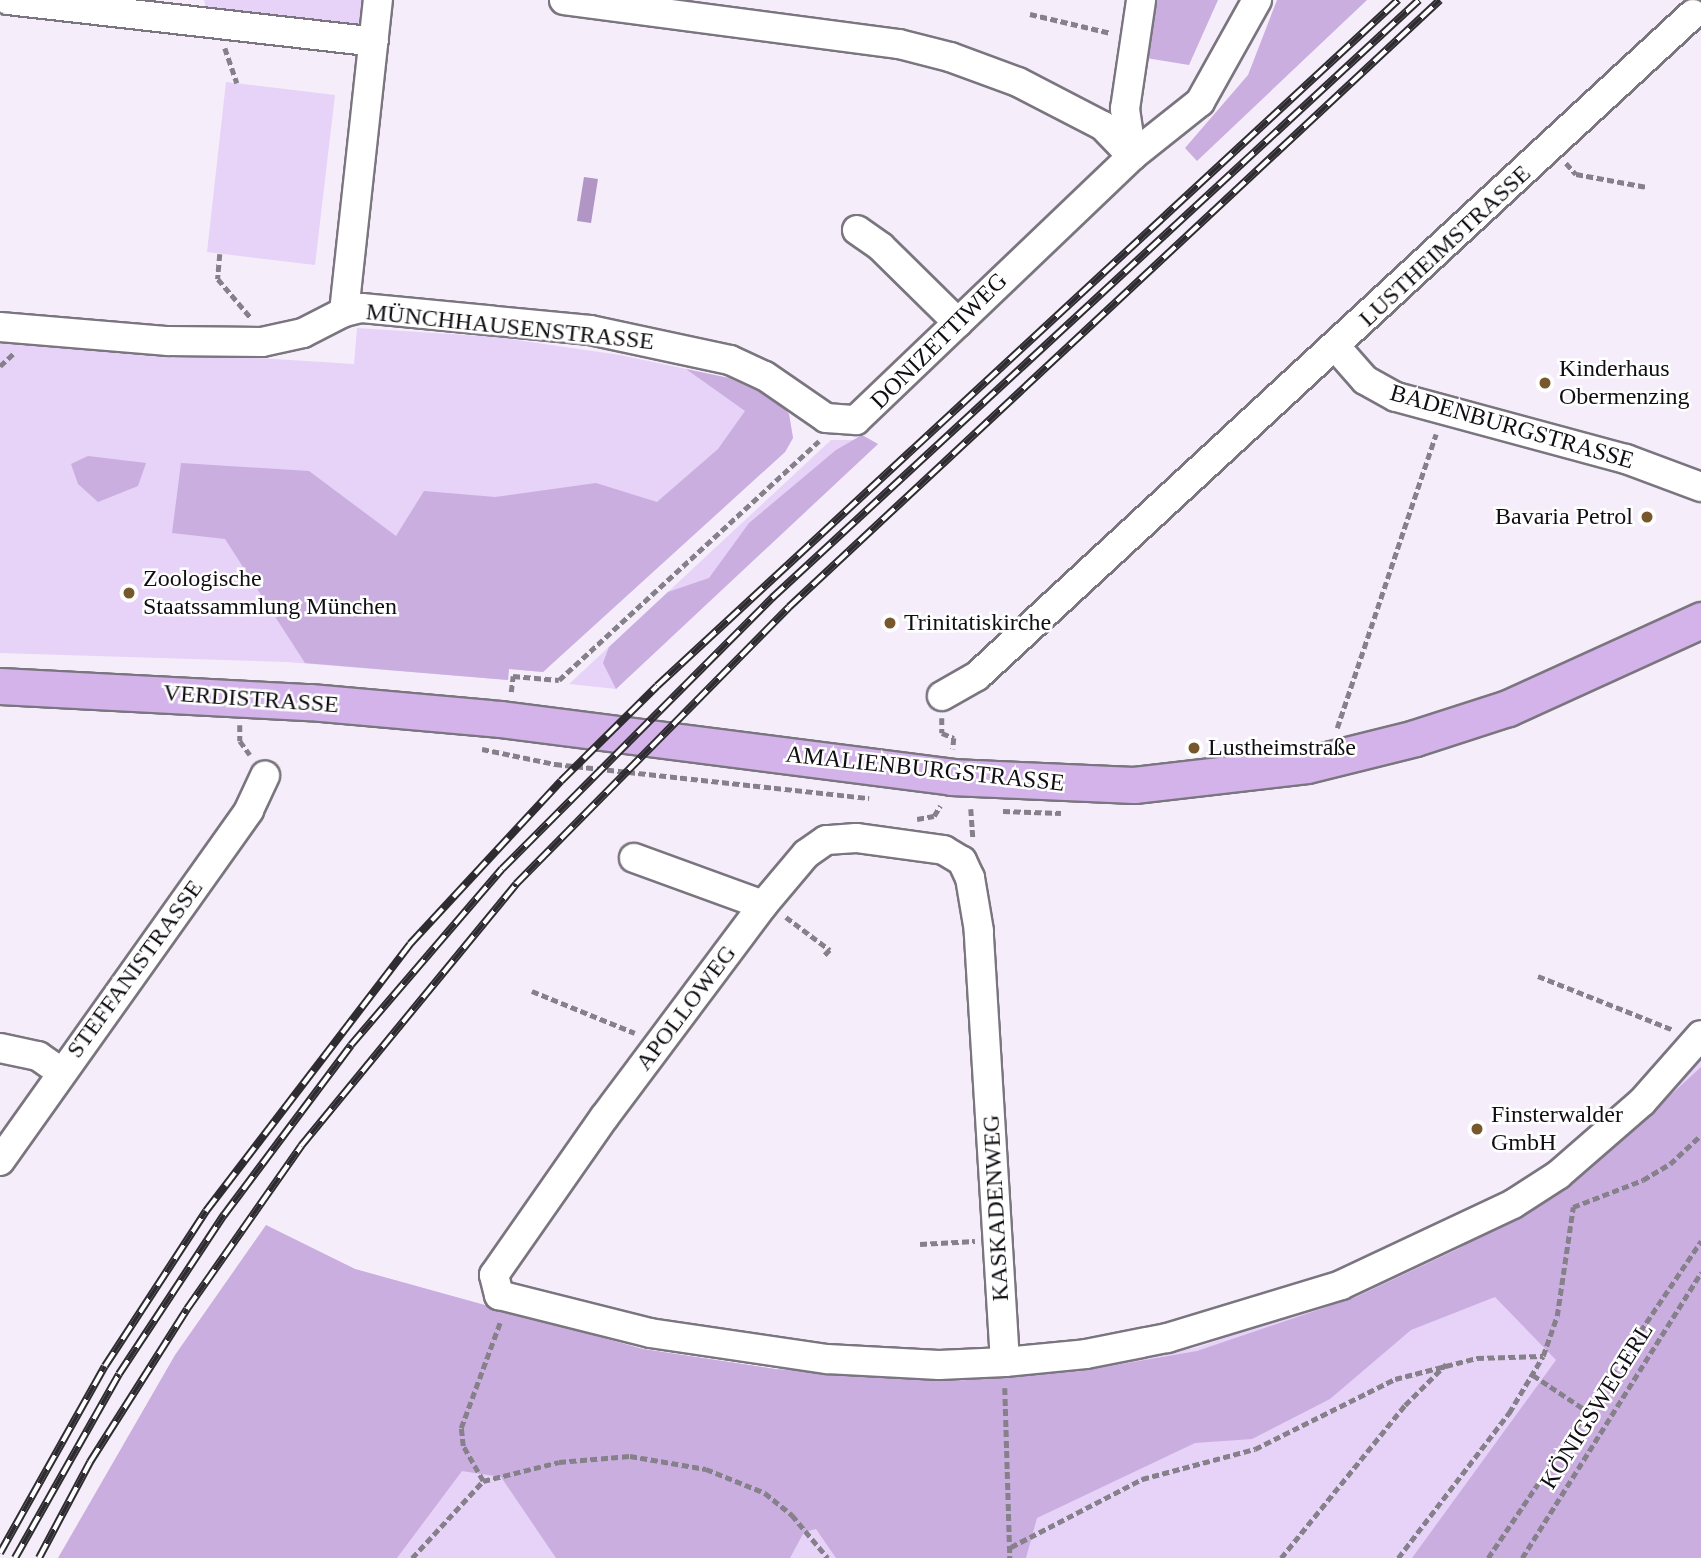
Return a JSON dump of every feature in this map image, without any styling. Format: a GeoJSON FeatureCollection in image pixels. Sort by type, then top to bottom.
{"type":"FeatureCollection","features":[{"type":"Feature","properties":{"kind":"main road","name":"AMALIENBURGSTRASSE"},"geometry":{"type":"LineString","coordinates":[[503,700],[951,777],[1058,784],[1176,781],[1307,765],[1415,738],[1508,708],[1701,620]]}},
{"type":"Feature","properties":{"kind":"main road","name":"VERDISTRASSE"},"geometry":{"type":"LineString","coordinates":[[0,686],[310,702],[503,700]]}},
{"type":"Feature","properties":{"kind":"street"},"geometry":{"type":"LineString","coordinates":[[8,0],[188,10],[374,42]]}},
{"type":"Feature","properties":{"kind":"street"},"geometry":{"type":"LineString","coordinates":[[344,312],[378,0]]}},
{"type":"Feature","properties":{"kind":"street"},"geometry":{"type":"LineString","coordinates":[[564,0],[899,44],[950,57],[1018,82],[1103,126],[1132,156]]}},
{"type":"Feature","properties":{"kind":"street"},"geometry":{"type":"LineString","coordinates":[[1132,156],[1125,109],[1141,0]]}},
{"type":"Feature","properties":{"kind":"street","name":"DONIZETTIWEG"},"geometry":{"type":"LineString","coordinates":[[841,422],[868,412],[1132,156],[1200,102],[1257,0]]}},
{"type":"Feature","properties":{"kind":"street","name":"LUSTHEIMSTRASSE"},"geometry":{"type":"LineString","coordinates":[[942,696],[977,676],[1336,346],[1692,12]]}},
{"type":"Feature","properties":{"kind":"street"},"geometry":{"type":"LineString","coordinates":[[857,230],[881,247],[958,323]]}},
{"type":"Feature","properties":{"kind":"street","name":"MÜNCHHAUSENSTRASSE"},"geometry":{"type":"LineString","coordinates":[[0,327],[168,341],[252,342],[303,333],[344,312],[362,308],[590,330],[687,347],[765,376],[807,407],[841,422]]}},
{"type":"Feature","properties":{"kind":"street","name":"BADENBURGSTRASSE"},"geometry":{"type":"LineString","coordinates":[[1336,346],[1365,380],[1396,397],[1626,459],[1701,488]]}},
{"type":"Feature","properties":{"kind":"street","name":"STEFFANISTRASSE"},"geometry":{"type":"LineString","coordinates":[[0,1161],[249,810],[265,775]]}},
{"type":"Feature","properties":{"kind":"street","name":"APOLLOWEG"},"geometry":{"type":"LineString","coordinates":[[507,1298],[494,1289],[494,1275],[660,1043],[764,904],[806,854],[826,840],[918,844],[962,861]]}},
{"type":"Feature","properties":{"kind":"street"},"geometry":{"type":"LineString","coordinates":[[634,858],[764,904]]}},
{"type":"Feature","properties":{"kind":"street","name":"KASKADENWEG"},"geometry":{"type":"LineString","coordinates":[[962,861],[970,878],[979,931],[1005,1362]]}},
{"type":"Feature","properties":{"kind":"street"},"geometry":{"type":"LineString","coordinates":[[507,1298],[735,1349],[939,1365],[1086,1354],[1167,1338],[1329,1289],[1418,1252],[1513,1204],[1558,1175],[1642,1102],[1699,1037]]}},
{"type":"Feature","properties":{"kind":"street"},"geometry":{"type":"LineString","coordinates":[[0,1048],[38,1056],[61,1072]]}},
{"type":"Feature","properties":{"kind":"path"},"geometry":{"type":"LineString","coordinates":[[1030,14],[1125,36]]}},
{"type":"Feature","properties":{"kind":"path"},"geometry":{"type":"LineString","coordinates":[[1563,160],[1576,174],[1647,187]]}},
{"type":"Feature","properties":{"kind":"path"},"geometry":{"type":"LineString","coordinates":[[220,254],[218,279],[252,314],[252,342]]}},
{"type":"Feature","properties":{"kind":"path","name":"DONIZETTIWEG"},"geometry":{"type":"LineString","coordinates":[[503,700],[513,676],[559,680],[841,422]]}},
{"type":"Feature","properties":{"kind":"path"},"geometry":{"type":"LineString","coordinates":[[1337,728],[1440,422]]}},
{"type":"Feature","properties":{"kind":"path"},"geometry":{"type":"LineString","coordinates":[[503,700],[524,693]]}},
{"type":"Feature","properties":{"kind":"path"},"geometry":{"type":"LineString","coordinates":[[1323,731],[1349,725]]}},
{"type":"Feature","properties":{"kind":"path"},"geometry":{"type":"LineString","coordinates":[[942,733],[954,738],[953,749]]}},
{"type":"Feature","properties":{"kind":"path"},"geometry":{"type":"LineString","coordinates":[[939,747],[967,750]]}},
{"type":"Feature","properties":{"kind":"path"},"geometry":{"type":"LineString","coordinates":[[764,904],[830,950],[823,957]]}},
{"type":"Feature","properties":{"kind":"path"},"geometry":{"type":"LineString","coordinates":[[1538,976],[1699,1037]]}},
{"type":"Feature","properties":{"kind":"path"},"geometry":{"type":"LineString","coordinates":[[532,991],[660,1043]]}},
{"type":"Feature","properties":{"kind":"path"},"geometry":{"type":"LineString","coordinates":[[1398,1558],[1533,1375],[1543,1356],[1558,1316],[1573,1208],[1643,1180],[1670,1164],[1701,1135]]}},
{"type":"Feature","properties":{"kind":"path"},"geometry":{"type":"LineString","coordinates":[[920,1244],[999,1240]]}},
{"type":"Feature","properties":{"kind":"path"},"geometry":{"type":"LineString","coordinates":[[1488,1558],[1701,1241]]}},
{"type":"Feature","properties":{"kind":"path","name":"KÖNIGSWEGERL"},"geometry":{"type":"LineString","coordinates":[[1522,1558],[1701,1273]]}},
{"type":"Feature","properties":{"kind":"path"},"geometry":{"type":"LineString","coordinates":[[483,1481],[463,1446],[461,1428],[507,1298]]}},
{"type":"Feature","properties":{"kind":"path"},"geometry":{"type":"LineString","coordinates":[[1011,1547],[1142,1479],[1255,1449],[1360,1393],[1447,1364],[1543,1356]]}},
{"type":"Feature","properties":{"kind":"path"},"geometry":{"type":"LineString","coordinates":[[1005,1362],[1010,1558]]}},
{"type":"Feature","properties":{"kind":"path"},"geometry":{"type":"LineString","coordinates":[[1281,1558],[1405,1405],[1447,1364]]}},
{"type":"Feature","properties":{"kind":"path"},"geometry":{"type":"LineString","coordinates":[[1533,1375],[1587,1411]]}},
{"type":"Feature","properties":{"kind":"path"},"geometry":{"type":"LineString","coordinates":[[412,1558],[483,1481],[598,1456],[630,1456],[706,1469],[780,1503],[828,1558]]}},
{"type":"Feature","properties":{"kind":"shaded area"},"geometry":{"type":"Polygon","coordinates":[[[204,0],[363,0],[362,24],[348,28],[207,12],[204,0]]]}},
{"type":"Feature","properties":{"kind":"shaded area"},"geometry":{"type":"Polygon","coordinates":[[[1153,0],[1218,0],[1189,65],[1146,58],[1153,0]]]}},
{"type":"Feature","properties":{"kind":"shaded area"},"geometry":{"type":"Polygon","coordinates":[[[1277,0],[1367,0],[1197,161],[1185,148],[1248,75],[1277,0]]]}},
{"type":"Feature","properties":{"kind":"shaded area"},"geometry":{"type":"Polygon","coordinates":[[[226,82],[335,95],[315,265],[207,252],[226,82]]]}},
{"type":"Feature","properties":{"kind":"shaded area"},"geometry":{"type":"Polygon","coordinates":[[[584,177],[598,179],[591,223],[577,221],[584,177]]]}},
{"type":"Feature","properties":{"kind":"shaded area"},"geometry":{"type":"Polygon","coordinates":[[[357,328],[496,337],[620,355],[729,378],[789,414],[793,438],[785,452],[543,672],[509,669],[508,680],[287,662],[0,653],[0,342],[354,364],[357,328]]]}},
{"type":"Feature","properties":{"kind":"shaded area"},"geometry":{"type":"Polygon","coordinates":[[[686,369],[729,378],[777,400],[789,414],[793,438],[785,452],[543,672],[509,669],[508,680],[305,663],[225,539],[172,533],[181,463],[309,471],[396,536],[424,491],[495,497],[596,483],[657,502],[718,449],[745,411],[686,369]]]}},
{"type":"Feature","properties":{"kind":"shaded area"},"geometry":{"type":"Polygon","coordinates":[[[862,435],[878,444],[616,689],[569,684],[831,440],[853,440],[862,435]]]}},
{"type":"Feature","properties":{"kind":"shaded area"},"geometry":{"type":"Polygon","coordinates":[[[862,435],[878,444],[616,689],[603,663],[609,647],[668,592],[709,578],[749,523],[836,450],[862,435]]]}},
{"type":"Feature","properties":{"kind":"shaded area"},"geometry":{"type":"Polygon","coordinates":[[[88,456],[146,463],[138,486],[98,502],[78,484],[71,464],[88,456]]]}},
{"type":"Feature","properties":{"kind":"shaded area"},"geometry":{"type":"Polygon","coordinates":[[[1701,1060],[1701,1558],[91,1558],[285,1235],[355,1269],[643,1349],[775,1369],[955,1378],[1080,1368],[1195,1348],[1354,1294],[1456,1247],[1585,1169],[1672,1093],[1701,1060]]]}},
{"type":"Feature","properties":{"kind":"shaded area"},"geometry":{"type":"Polygon","coordinates":[[[1701,1067],[1701,1558],[1412,1558],[1556,1360],[1495,1297],[1411,1330],[1330,1399],[1252,1439],[1195,1443],[1037,1518],[1026,1558],[836,1558],[816,1529],[804,1532],[790,1558],[556,1558],[501,1477],[462,1471],[397,1558],[58,1558],[175,1355],[266,1225],[355,1269],[643,1349],[775,1369],[955,1381],[1081,1371],[1197,1351],[1356,1297],[1458,1249],[1587,1172],[1701,1067]]]}},
{"type":"Feature","properties":{"kind":"railway"},"geometry":{"type":"LineString","coordinates":[[0,1553],[105,1366],[206,1211],[410,944],[561,781],[657,686],[1398,0]]}},
{"type":"Feature","properties":{"kind":"railway"},"geometry":{"type":"LineString","coordinates":[[15,1558],[119,1374],[224,1215],[351,1045],[502,869],[772,598],[1419,0]]}},
{"type":"Feature","properties":{"kind":"railway"},"geometry":{"type":"LineString","coordinates":[[39,1558],[90,1462],[187,1309],[301,1146],[516,884],[789,607],[1440,0]]}},
{"type":"Feature","properties":{"kind":"place","name":"Kinderhaus Obermenzing"},"geometry":{"type":"Point","coordinates":[1545,383]}},
{"type":"Feature","properties":{"kind":"place","name":"Bavaria Petrol"},"geometry":{"type":"Point","coordinates":[1647,517]}},
{"type":"Feature","properties":{"kind":"place","name":"Zoologische Staatssammlung München"},"geometry":{"type":"Point","coordinates":[129,593]}},
{"type":"Feature","properties":{"kind":"place","name":"Trinitatiskirche"},"geometry":{"type":"Point","coordinates":[890,623]}},
{"type":"Feature","properties":{"kind":"place","name":"Lustheimstraße"},"geometry":{"type":"Point","coordinates":[1194,748]}},
{"type":"Feature","properties":{"kind":"place","name":"Finsterwalder GmbH"},"geometry":{"type":"Point","coordinates":[1477,1129]}}]}
